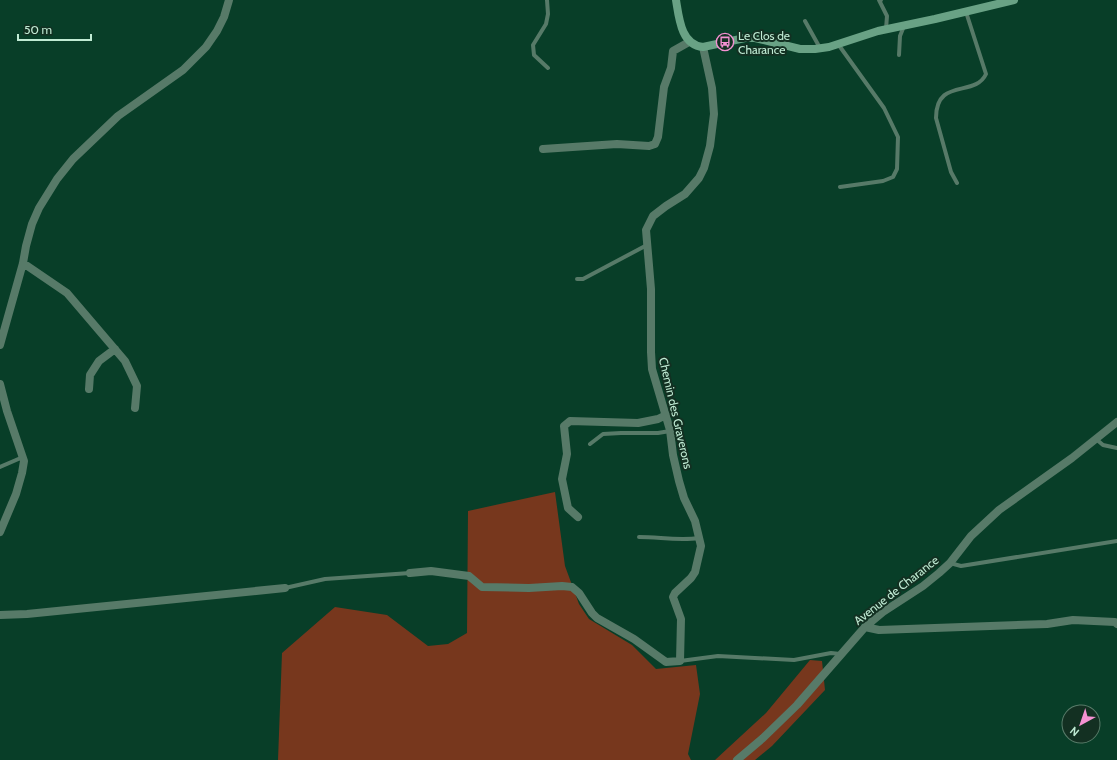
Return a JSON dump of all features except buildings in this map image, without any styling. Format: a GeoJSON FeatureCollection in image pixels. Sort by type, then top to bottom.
{"type":"FeatureCollection","features":[{"type":"Feature","properties":{"kind":"street"},"geometry":{"type":"LineString","coordinates":[[0,345],[23,263],[32,224],[39,208],[57,179],[69,164],[118,116],[183,70],[206,47],[219,26],[229,0]]}},
{"type":"Feature","properties":{"kind":"street"},"geometry":{"type":"LineString","coordinates":[[676,0],[680,22],[685,35],[689,42],[697,46],[703,47],[745,38],[755,38],[774,44],[800,49],[820,48],[838,44],[878,30],[904,26],[1014,0]]}},
{"type":"Feature","properties":{"kind":"street"},"geometry":{"type":"LineString","coordinates":[[543,149],[617,144],[649,146],[655,144],[658,137],[664,87],[671,68],[673,51],[689,42]]}},
{"type":"Feature","properties":{"kind":"street","name":"Chemin des Graverons"},"geometry":{"type":"LineString","coordinates":[[680,661],[681,619],[673,597],[675,593],[687,583],[695,572],[701,546],[695,521],[689,510],[681,486],[673,456],[670,430],[652,369],[651,289],[646,230],[653,216],[685,194],[699,178],[704,168],[710,146],[714,114],[712,88],[703,47]]}},
{"type":"Feature","properties":{"kind":"street"},"geometry":{"type":"LineString","coordinates":[[23,263],[67,293],[125,361],[137,386],[135,408]]}},
{"type":"Feature","properties":{"kind":"street"},"geometry":{"type":"LineString","coordinates":[[89,389],[90,375],[99,361],[115,349]]}},
{"type":"Feature","properties":{"kind":"street"},"geometry":{"type":"LineString","coordinates":[[0,384],[3,411],[24,461],[16,494],[0,532]]}},
{"type":"Feature","properties":{"kind":"street"},"geometry":{"type":"LineString","coordinates":[[578,517],[568,508],[562,479],[567,454],[564,426],[570,422],[638,423],[658,419],[666,415]]}},
{"type":"Feature","properties":{"kind":"street","name":"Avenue de Charance"},"geometry":{"type":"LineString","coordinates":[[737,760],[763,738],[797,705],[865,626],[882,612],[923,586],[950,563],[971,536],[990,517],[1072,458],[1117,422]]}},
{"type":"Feature","properties":{"kind":"street"},"geometry":{"type":"LineString","coordinates":[[410,573],[431,571],[469,576],[482,587],[572,587],[579,593],[597,618],[634,639],[666,662],[680,661]]}},
{"type":"Feature","properties":{"kind":"street"},"geometry":{"type":"LineString","coordinates":[[0,615],[27,614],[285,588]]}},
{"type":"Feature","properties":{"kind":"street"},"geometry":{"type":"LineString","coordinates":[[865,626],[879,630],[1047,624],[1073,620],[1115,622],[1117,624]]}},
{"type":"Feature","properties":{"kind":"lane"},"geometry":{"type":"LineString","coordinates":[[547,0],[548,14],[546,24],[533,45],[534,55],[548,68]]}},
{"type":"Feature","properties":{"kind":"lane"},"geometry":{"type":"LineString","coordinates":[[881,0],[879,0],[887,16],[886,29]]}},
{"type":"Feature","properties":{"kind":"lane"},"geometry":{"type":"LineString","coordinates":[[957,183],[951,172],[936,118],[936,111],[939,103],[948,92],[977,84],[983,80],[986,74],[966,12]]}},
{"type":"Feature","properties":{"kind":"lane"},"geometry":{"type":"LineString","coordinates":[[805,21],[820,48]]}},
{"type":"Feature","properties":{"kind":"lane"},"geometry":{"type":"LineString","coordinates":[[900,55],[900,36],[904,26]]}},
{"type":"Feature","properties":{"kind":"lane"},"geometry":{"type":"LineString","coordinates":[[838,44],[884,108],[898,137],[897,169],[893,177],[883,181],[840,187]]}},
{"type":"Feature","properties":{"kind":"lane"},"geometry":{"type":"LineString","coordinates":[[577,279],[583,279],[647,245]]}},
{"type":"Feature","properties":{"kind":"lane"},"geometry":{"type":"LineString","coordinates":[[590,444],[603,434],[658,433],[670,430]]}},
{"type":"Feature","properties":{"kind":"lane"},"geometry":{"type":"LineString","coordinates":[[1096,439],[1103,445],[1117,448]]}},
{"type":"Feature","properties":{"kind":"lane"},"geometry":{"type":"LineString","coordinates":[[0,468],[23,457]]}},
{"type":"Feature","properties":{"kind":"lane"},"geometry":{"type":"LineString","coordinates":[[639,536],[686,540],[700,538]]}},
{"type":"Feature","properties":{"kind":"lane"},"geometry":{"type":"LineString","coordinates":[[950,563],[961,566],[1117,541]]}},
{"type":"Feature","properties":{"kind":"lane"},"geometry":{"type":"LineString","coordinates":[[285,588],[325,579],[410,573]]}},
{"type":"Feature","properties":{"kind":"lane"},"geometry":{"type":"LineString","coordinates":[[680,661],[718,656],[794,660],[831,653],[841,654]]}},
{"type":"Feature","properties":{"kind":"shaded area"},"geometry":{"type":"Polygon","coordinates":[[[555,492],[565,566],[579,604],[589,619],[632,645],[656,669],[696,665],[700,694],[688,754],[691,760],[278,760],[282,653],[335,607],[387,615],[428,646],[448,644],[467,633],[468,511],[555,492]]]}},
{"type":"Feature","properties":{"kind":"shaded area"},"geometry":{"type":"Polygon","coordinates":[[[810,660],[822,661],[825,690],[772,746],[755,760],[715,760],[766,713],[810,660]]]}},
{"type":"Feature","properties":{"kind":"place","name":"Le Clos de Charance"},"geometry":{"type":"Point","coordinates":[725,42]}}]}
